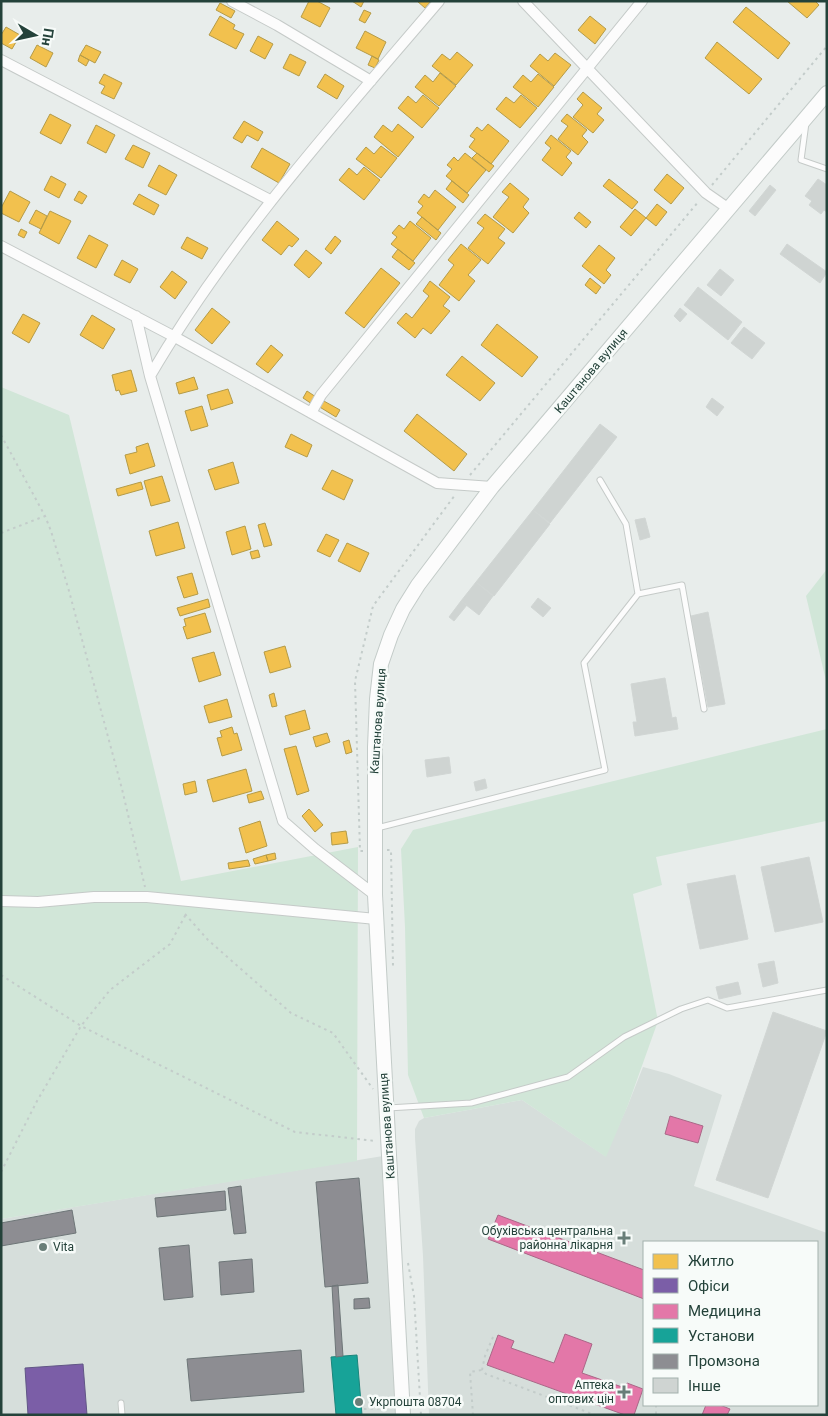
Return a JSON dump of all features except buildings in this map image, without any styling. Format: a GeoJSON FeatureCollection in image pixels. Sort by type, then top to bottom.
{"type":"FeatureCollection","features":[{"type":"Feature","properties":{"kind":"main road","name":"Каштанова вулиця"},"geometry":{"type":"LineString","coordinates":[[403,1415],[375,895],[375,747],[378,681],[381,664],[403,609],[418,585],[492,487],[827,93]]}},
{"type":"Feature","properties":{"kind":"street"},"geometry":{"type":"LineString","coordinates":[[232,1],[277,24],[371,82]]}},
{"type":"Feature","properties":{"kind":"street"},"geometry":{"type":"LineString","coordinates":[[150,376],[173,336],[270,200],[440,1]]}},
{"type":"Feature","properties":{"kind":"street"},"geometry":{"type":"LineString","coordinates":[[523,1],[706,192],[729,209]]}},
{"type":"Feature","properties":{"kind":"street"},"geometry":{"type":"LineString","coordinates":[[311,413],[321,395],[642,1]]}},
{"type":"Feature","properties":{"kind":"street"},"geometry":{"type":"LineString","coordinates":[[1,60],[270,200]]}},
{"type":"Feature","properties":{"kind":"street"},"geometry":{"type":"LineString","coordinates":[[1,246],[173,336],[437,483],[492,487]]}},
{"type":"Feature","properties":{"kind":"street"},"geometry":{"type":"LineString","coordinates":[[136,316],[150,376],[283,821],[315,849],[375,895]]}},
{"type":"Feature","properties":{"kind":"street"},"geometry":{"type":"LineString","coordinates":[[1,901],[38,902],[94,897],[147,897],[376,919]]}},
{"type":"Feature","properties":{"kind":"lane"},"geometry":{"type":"LineString","coordinates":[[806,118],[801,160],[827,169]]}},
{"type":"Feature","properties":{"kind":"lane"},"geometry":{"type":"LineString","coordinates":[[600,480],[626,524],[638,594]]}},
{"type":"Feature","properties":{"kind":"lane"},"geometry":{"type":"LineString","coordinates":[[374,828],[605,770],[584,663],[638,594],[682,584],[704,709]]}},
{"type":"Feature","properties":{"kind":"lane"},"geometry":{"type":"LineString","coordinates":[[386,1108],[471,1103],[568,1077],[624,1037],[681,1009],[708,1000],[727,1008],[827,990]]}},
{"type":"Feature","properties":{"kind":"lane"},"geometry":{"type":"LineString","coordinates":[[121,1404],[122,1415]]}},
{"type":"Feature","properties":{"kind":"path"},"geometry":{"type":"LineString","coordinates":[[1,435],[45,516],[69,591],[122,789],[147,897]]}},
{"type":"Feature","properties":{"kind":"path"},"geometry":{"type":"LineString","coordinates":[[1,534],[45,516]]}},
{"type":"Feature","properties":{"kind":"path"},"geometry":{"type":"LineString","coordinates":[[172,899],[208,940],[291,1013],[333,1033],[386,1108]]}},
{"type":"Feature","properties":{"kind":"path"},"geometry":{"type":"LineString","coordinates":[[1,1172],[37,1101],[81,1026],[110,990],[170,944],[186,914]]}},
{"type":"Feature","properties":{"kind":"path"},"geometry":{"type":"LineString","coordinates":[[1,975],[81,1026],[295,1132],[388,1142]]}},
{"type":"Feature","properties":{"kind":"path"},"geometry":{"type":"LineString","coordinates":[[407,1258],[414,1296],[421,1415]]}},
{"type":"Feature","properties":{"kind":"path"},"geometry":{"type":"LineString","coordinates":[[482,1370],[485,1356],[493,1337]]}},
{"type":"Feature","properties":{"kind":"path"},"geometry":{"type":"LineString","coordinates":[[472,1415],[470,1372],[482,1370]]}},
{"type":"Feature","properties":{"kind":"path"},"geometry":{"type":"LineString","coordinates":[[482,1370],[486,1374],[595,1415]]}},
{"type":"Feature","properties":{"kind":"shaded area","name":"Обухівська центральна районна лікарня"},"geometry":{"type":"Polygon","coordinates":[[[643,1067],[669,1074],[722,1095],[694,1186],[827,1233],[827,1415],[429,1415],[423,1256],[415,1138],[415,1129],[419,1121],[424,1118],[522,1100],[605,1156],[643,1067]]]}},
{"type":"Feature","properties":{"kind":"shaded area"},"geometry":{"type":"Polygon","coordinates":[[[389,1155],[403,1415],[1,1415],[1,1219],[389,1155]]]}},
{"type":"Feature","properties":{"kind":"green space"},"geometry":{"type":"Polygon","coordinates":[[[1,387],[69,415],[181,881],[358,847],[357,1161],[1,1219],[1,387]]]}},
{"type":"Feature","properties":{"kind":"green space"},"geometry":{"type":"Polygon","coordinates":[[[827,569],[827,685],[806,596],[827,569]]]}},
{"type":"Feature","properties":{"kind":"green space"},"geometry":{"type":"Polygon","coordinates":[[[827,729],[827,822],[656,857],[662,885],[633,894],[658,1021],[628,1105],[606,1157],[522,1100],[424,1118],[408,1075],[405,927],[401,849],[413,830],[827,729]]]}},
{"type":"Feature","properties":{"kind":"place","name":"Обухівська центральна районна лікарня"},"geometry":{"type":"Point","coordinates":[624,1238]}},
{"type":"Feature","properties":{"kind":"place","name":"Vita"},"geometry":{"type":"Point","coordinates":[43,1247]}},
{"type":"Feature","properties":{"kind":"place","name":"Аптека оптових цін"},"geometry":{"type":"Point","coordinates":[624,1392]}},
{"type":"Feature","properties":{"kind":"place","name":"Укрпошта 08704"},"geometry":{"type":"Point","coordinates":[359,1402]}}]}
